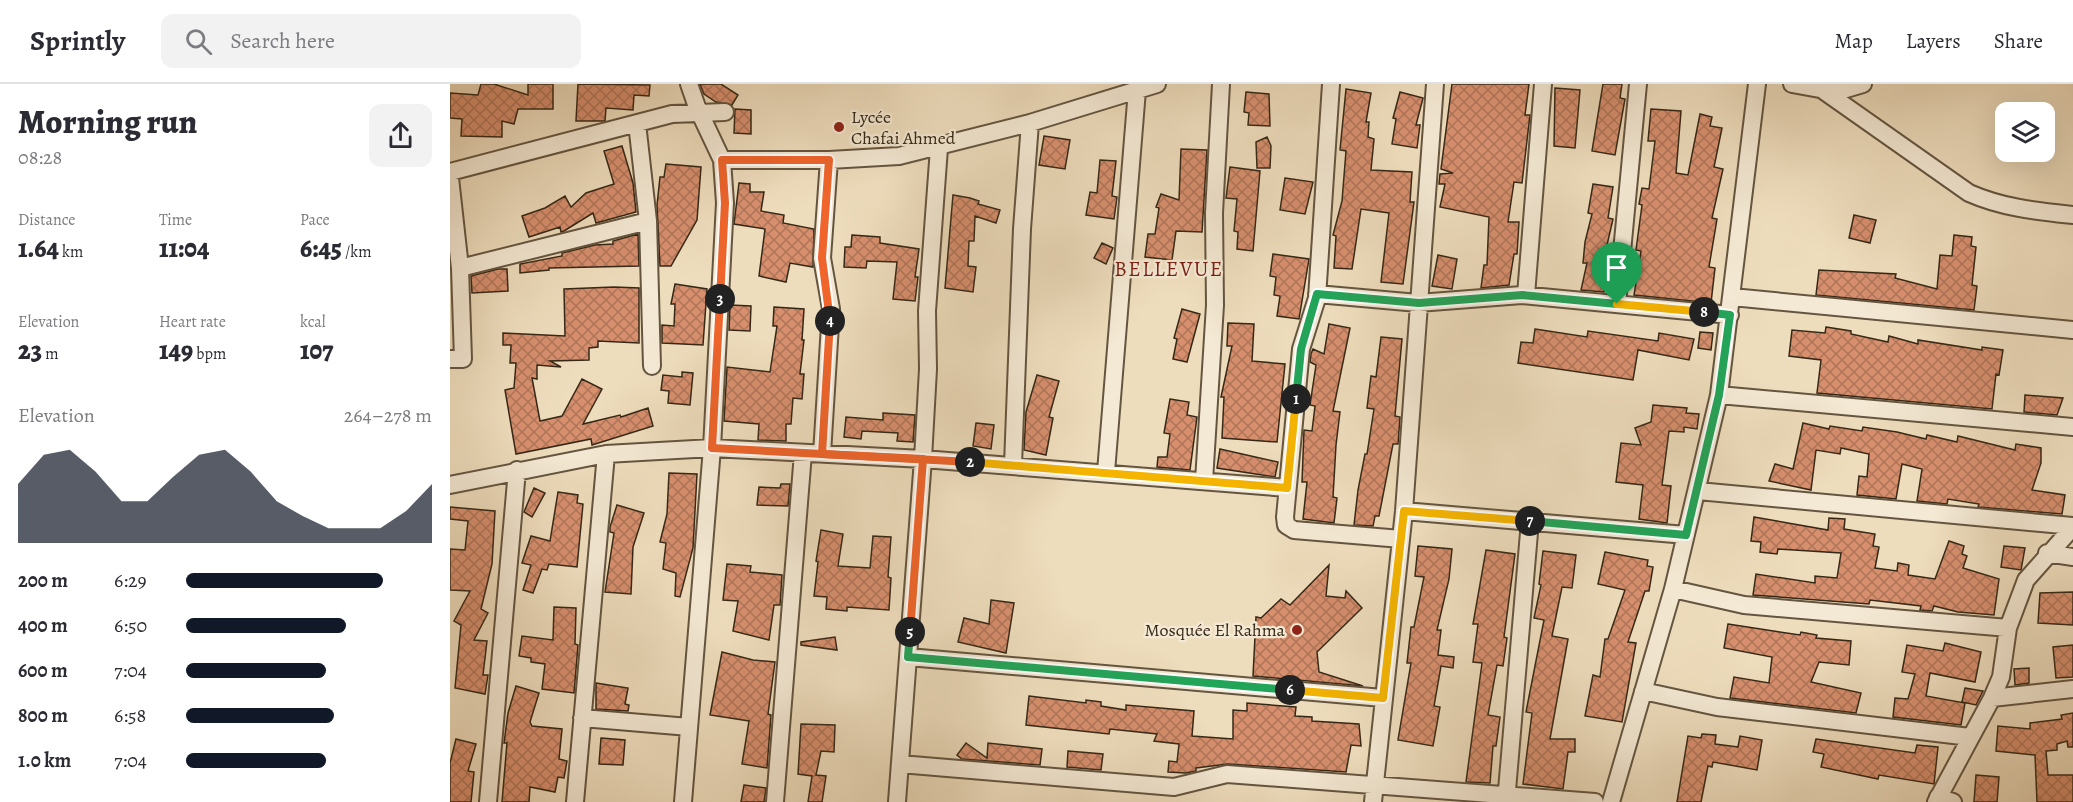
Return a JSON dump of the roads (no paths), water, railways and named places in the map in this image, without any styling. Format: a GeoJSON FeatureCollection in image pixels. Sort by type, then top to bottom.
{"type":"FeatureCollection","features":[{"type":"Feature","properties":{"kind":"street"},"geometry":{"type":"LineString","coordinates":[[682,802],[712,448],[725,203],[722,160],[689,84]]}},
{"type":"Feature","properties":{"kind":"street"},"geometry":{"type":"LineString","coordinates":[[722,160],[878,159],[939,148],[1157,84]]}},
{"type":"Feature","properties":{"kind":"street"},"geometry":{"type":"LineString","coordinates":[[1204,481],[1215,304],[1214,213],[1221,84]]}},
{"type":"Feature","properties":{"kind":"street"},"geometry":{"type":"LineString","coordinates":[[1331,84],[1317,294],[1301,349],[1287,488],[1286,525],[1294,530],[1401,539]]}},
{"type":"Feature","properties":{"kind":"street"},"geometry":{"type":"LineString","coordinates":[[1373,802],[1404,511],[1435,84]]}},
{"type":"Feature","properties":{"kind":"street"},"geometry":{"type":"LineString","coordinates":[[1526,295],[1543,84]]}},
{"type":"Feature","properties":{"kind":"street"},"geometry":{"type":"LineString","coordinates":[[1617,304],[1638,84]]}},
{"type":"Feature","properties":{"kind":"street"},"geometry":{"type":"LineString","coordinates":[[1611,802],[1673,589],[1719,395],[1757,84]]}},
{"type":"Feature","properties":{"kind":"street"},"geometry":{"type":"LineString","coordinates":[[1792,84],[1836,92],[1863,84]]}},
{"type":"Feature","properties":{"kind":"street"},"geometry":{"type":"LineString","coordinates":[[1106,472],[1137,90]]}},
{"type":"Feature","properties":{"kind":"street"},"geometry":{"type":"LineString","coordinates":[[1824,91],[1969,193],[1993,204],[2014,209],[2073,215]]}},
{"type":"Feature","properties":{"kind":"street"},"geometry":{"type":"LineString","coordinates":[[450,172],[672,114],[699,111],[725,112]]}},
{"type":"Feature","properties":{"kind":"street"},"geometry":{"type":"LineString","coordinates":[[637,123],[648,221],[652,366]]}},
{"type":"Feature","properties":{"kind":"street"},"geometry":{"type":"LineString","coordinates":[[1013,465],[1022,229],[1030,123]]}},
{"type":"Feature","properties":{"kind":"street"},"geometry":{"type":"LineString","coordinates":[[897,802],[923,459],[928,369],[927,311],[939,148]]}},
{"type":"Feature","properties":{"kind":"street"},"geometry":{"type":"LineString","coordinates":[[822,454],[831,309],[822,258],[829,160]]}},
{"type":"Feature","properties":{"kind":"street"},"geometry":{"type":"LineString","coordinates":[[450,178],[463,359],[450,359]]}},
{"type":"Feature","properties":{"kind":"street"},"geometry":{"type":"LineString","coordinates":[[457,275],[648,221]]}},
{"type":"Feature","properties":{"kind":"street"},"geometry":{"type":"LineString","coordinates":[[1317,294],[1419,303],[1526,295],[1730,315]]}},
{"type":"Feature","properties":{"kind":"street"},"geometry":{"type":"LineString","coordinates":[[1732,297],[2073,330]]}},
{"type":"Feature","properties":{"kind":"street"},"geometry":{"type":"LineString","coordinates":[[1719,395],[2073,427]]}},
{"type":"Feature","properties":{"kind":"street"},"geometry":{"type":"LineString","coordinates":[[450,485],[516,470],[606,454],[712,448],[1013,465],[1287,488]]}},
{"type":"Feature","properties":{"kind":"street"},"geometry":{"type":"LineString","coordinates":[[775,802],[803,453]]}},
{"type":"Feature","properties":{"kind":"street"},"geometry":{"type":"LineString","coordinates":[[575,802],[606,454]]}},
{"type":"Feature","properties":{"kind":"street"},"geometry":{"type":"LineString","coordinates":[[488,802],[516,470]]}},
{"type":"Feature","properties":{"kind":"street"},"geometry":{"type":"LineString","coordinates":[[1698,491],[2073,527]]}},
{"type":"Feature","properties":{"kind":"street"},"geometry":{"type":"LineString","coordinates":[[1404,511],[1686,535]]}},
{"type":"Feature","properties":{"kind":"street"},"geometry":{"type":"LineString","coordinates":[[1506,799],[1530,521]]}},
{"type":"Feature","properties":{"kind":"street"},"geometry":{"type":"LineString","coordinates":[[1942,800],[1970,737],[2001,677],[2008,627],[2026,580],[2047,553],[2073,527]]}},
{"type":"Feature","properties":{"kind":"street"},"geometry":{"type":"LineString","coordinates":[[2047,553],[2073,557]]}},
{"type":"Feature","properties":{"kind":"street"},"geometry":{"type":"LineString","coordinates":[[1673,589],[1744,605],[2008,627]]}},
{"type":"Feature","properties":{"kind":"street"},"geometry":{"type":"LineString","coordinates":[[908,657],[1383,698]]}},
{"type":"Feature","properties":{"kind":"street"},"geometry":{"type":"LineString","coordinates":[[1992,698],[2073,689]]}},
{"type":"Feature","properties":{"kind":"street"},"geometry":{"type":"LineString","coordinates":[[1643,691],[1716,707],[1970,737]]}},
{"type":"Feature","properties":{"kind":"street"},"geometry":{"type":"LineString","coordinates":[[582,718],[689,727]]}},
{"type":"Feature","properties":{"kind":"street"},"geometry":{"type":"LineString","coordinates":[[900,764],[1174,787],[1227,774],[1374,785],[1506,799],[1595,802]]}},
{"type":"Feature","properties":{"kind":"place","name":"Lycée Chafai Ahmed"},"geometry":{"type":"Point","coordinates":[839,127]}},
{"type":"Feature","properties":{"kind":"place","name":"Mosquée El Rahma"},"geometry":{"type":"Point","coordinates":[1297,630]}},
{"type":"Feature","properties":{"kind":"district","name":"BELLEVUE"},"geometry":{"type":"Point","coordinates":[1169,269]}}]}
